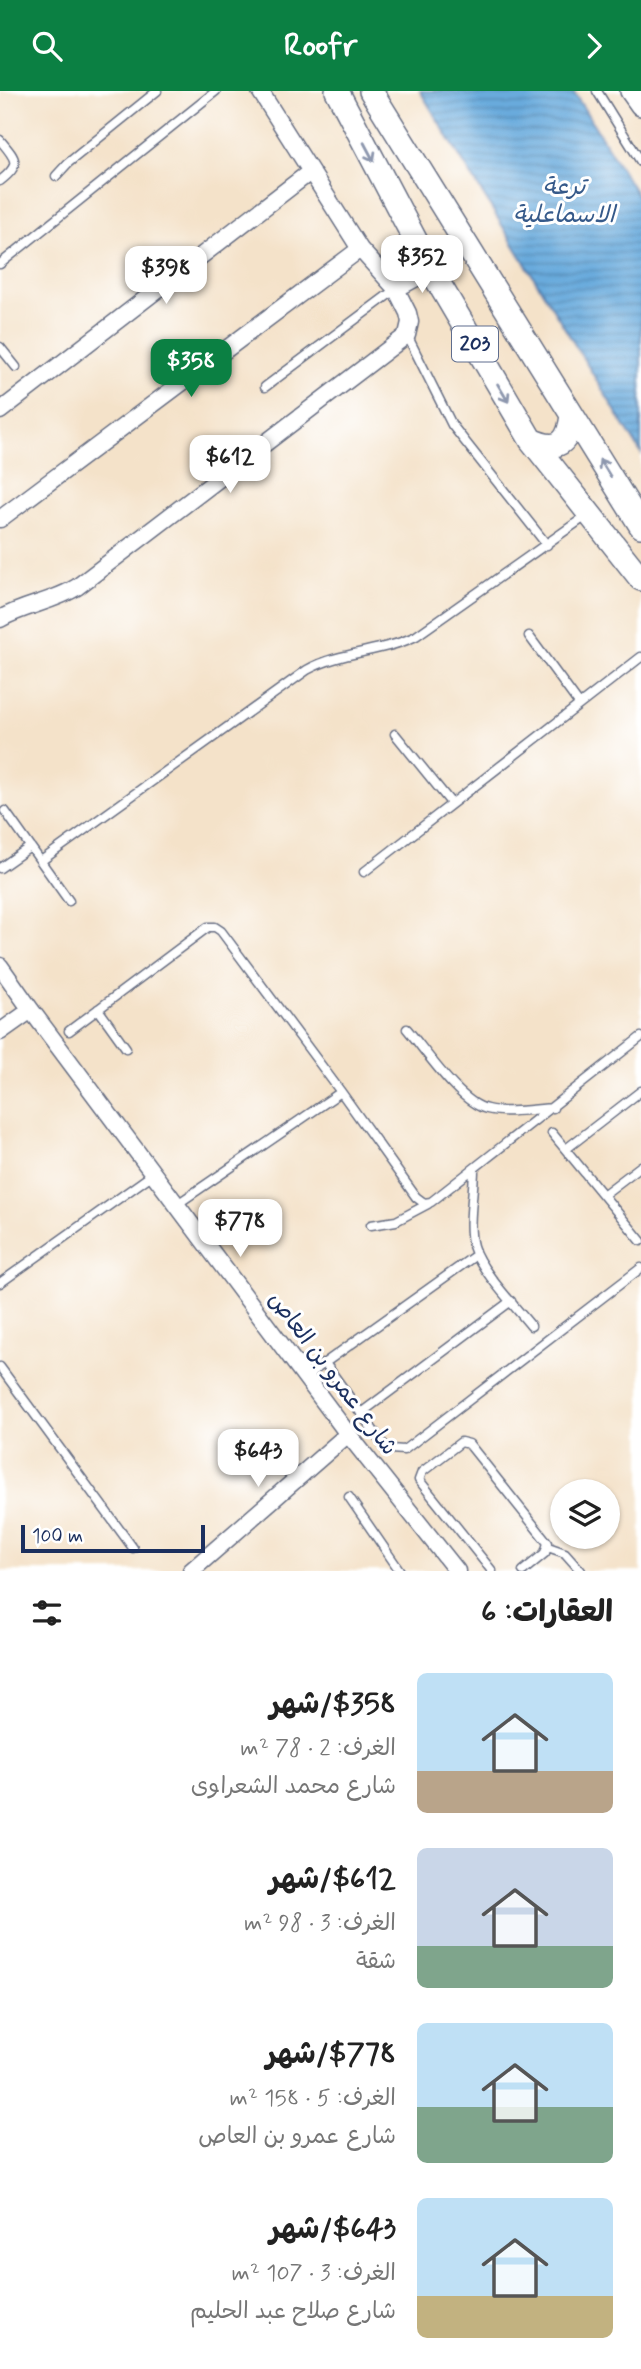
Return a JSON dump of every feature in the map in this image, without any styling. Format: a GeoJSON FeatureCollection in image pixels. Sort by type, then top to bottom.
{"type":"FeatureCollection","features":[{"type":"Feature","properties":{"kind":"main road","name":"203"},"geometry":{"type":"LineString","coordinates":[[337,91],[430,270],[531,440],[641,579]]}},
{"type":"Feature","properties":{"kind":"main road","name":"203"},"geometry":{"type":"LineString","coordinates":[[371,91],[641,526]]}},
{"type":"Feature","properties":{"kind":"main road"},"geometry":{"type":"LineString","coordinates":[[631,91],[641,105]]}},
{"type":"Feature","properties":{"kind":"main road"},"geometry":{"type":"LineString","coordinates":[[531,440],[545,446],[557,446],[566,439],[572,416]]}},
{"type":"Feature","properties":{"kind":"street"},"geometry":{"type":"LineString","coordinates":[[0,619],[10,613],[64,596],[77,587],[407,335],[410,322],[408,313],[396,289],[360,249],[260,91]]}},
{"type":"Feature","properties":{"kind":"street"},"geometry":{"type":"LineString","coordinates":[[0,411],[310,172]]}},
{"type":"Feature","properties":{"kind":"street"},"geometry":{"type":"LineString","coordinates":[[0,519],[360,249]]}},
{"type":"Feature","properties":{"kind":"street"},"geometry":{"type":"LineString","coordinates":[[396,289],[430,270]]}},
{"type":"Feature","properties":{"kind":"street","name":"شارع عمرو بن العاص"},"geometry":{"type":"LineString","coordinates":[[0,965],[305,1377],[457,1571]]}},
{"type":"Feature","properties":{"kind":"street"},"geometry":{"type":"LineString","coordinates":[[0,1031],[31,1010]]}},
{"type":"Feature","properties":{"kind":"street"},"geometry":{"type":"LineString","coordinates":[[191,1571],[348,1434]]}},
{"type":"Feature","properties":{"kind":"lane"},"geometry":{"type":"LineString","coordinates":[[56,176],[68,163],[157,91]]}},
{"type":"Feature","properties":{"kind":"lane"},"geometry":{"type":"LineString","coordinates":[[0,264],[216,91]]}},
{"type":"Feature","properties":{"kind":"lane"},"geometry":{"type":"LineString","coordinates":[[597,91],[641,162]]}},
{"type":"Feature","properties":{"kind":"lane"},"geometry":{"type":"LineString","coordinates":[[0,140],[14,156],[15,164],[12,172],[0,181]]}},
{"type":"Feature","properties":{"kind":"lane"},"geometry":{"type":"LineString","coordinates":[[265,387],[396,289]]}},
{"type":"Feature","properties":{"kind":"lane"},"geometry":{"type":"LineString","coordinates":[[407,335],[452,425],[547,545]]}},
{"type":"Feature","properties":{"kind":"lane"},"geometry":{"type":"LineString","coordinates":[[0,347],[16,367]]}},
{"type":"Feature","properties":{"kind":"lane"},"geometry":{"type":"LineString","coordinates":[[41,861],[307,670],[328,660],[392,646],[416,636],[589,514]]}},
{"type":"Feature","properties":{"kind":"lane"},"geometry":{"type":"LineString","coordinates":[[529,636],[579,704]]}},
{"type":"Feature","properties":{"kind":"lane"},"geometry":{"type":"LineString","coordinates":[[364,872],[641,657]]}},
{"type":"Feature","properties":{"kind":"lane"},"geometry":{"type":"LineString","coordinates":[[395,734],[451,803]]}},
{"type":"Feature","properties":{"kind":"lane"},"geometry":{"type":"LineString","coordinates":[[5,811],[69,901]]}},
{"type":"Feature","properties":{"kind":"lane"},"geometry":{"type":"LineString","coordinates":[[0,868],[30,847]]}},
{"type":"Feature","properties":{"kind":"lane"},"geometry":{"type":"LineString","coordinates":[[69,1031],[208,927],[215,927],[221,931],[341,1092],[416,1197],[425,1203],[431,1202]]}},
{"type":"Feature","properties":{"kind":"lane"},"geometry":{"type":"LineString","coordinates":[[98,1009],[126,1048]]}},
{"type":"Feature","properties":{"kind":"lane"},"geometry":{"type":"LineString","coordinates":[[407,1029],[473,1104],[497,1111],[553,1108]]}},
{"type":"Feature","properties":{"kind":"lane"},"geometry":{"type":"LineString","coordinates":[[371,1225],[396,1221],[431,1202],[641,1037]]}},
{"type":"Feature","properties":{"kind":"lane"},"geometry":{"type":"LineString","coordinates":[[566,1149],[641,1091]]}},
{"type":"Feature","properties":{"kind":"lane"},"geometry":{"type":"LineString","coordinates":[[176,1205],[341,1092]]}},
{"type":"Feature","properties":{"kind":"lane"},"geometry":{"type":"LineString","coordinates":[[552,1133],[641,1241]]}},
{"type":"Feature","properties":{"kind":"lane"},"geometry":{"type":"LineString","coordinates":[[603,1195],[641,1166]]}},
{"type":"Feature","properties":{"kind":"lane"},"geometry":{"type":"LineString","coordinates":[[474,1169],[471,1237],[476,1255],[531,1327]]}},
{"type":"Feature","properties":{"kind":"lane"},"geometry":{"type":"LineString","coordinates":[[0,1283],[153,1174]]}},
{"type":"Feature","properties":{"kind":"lane"},"geometry":{"type":"LineString","coordinates":[[305,1377],[476,1255]]}},
{"type":"Feature","properties":{"kind":"lane"},"geometry":{"type":"LineString","coordinates":[[325,1363],[387,1447],[395,1451],[408,1448],[641,1268]]}},
{"type":"Feature","properties":{"kind":"lane"},"geometry":{"type":"LineString","coordinates":[[361,1413],[511,1301]]}},
{"type":"Feature","properties":{"kind":"lane"},"geometry":{"type":"LineString","coordinates":[[0,1367],[133,1548]]}},
{"type":"Feature","properties":{"kind":"lane"},"geometry":{"type":"LineString","coordinates":[[492,1571],[419,1480],[422,1472],[461,1442],[469,1444],[546,1539],[548,1546],[545,1553],[523,1571]]}},
{"type":"Feature","properties":{"kind":"lane"},"geometry":{"type":"LineString","coordinates":[[349,1497],[400,1571]]}},
{"type":"Feature","properties":{"kind":"lane"},"geometry":{"type":"LineString","coordinates":[[548,1546],[565,1553],[581,1571]]}},
{"type":"Feature","properties":{"kind":"water","name":"ترعة الاسماعلية"},"geometry":{"type":"Polygon","coordinates":[[[420,91],[573,91],[641,201],[641,453],[420,91]]]}}]}
